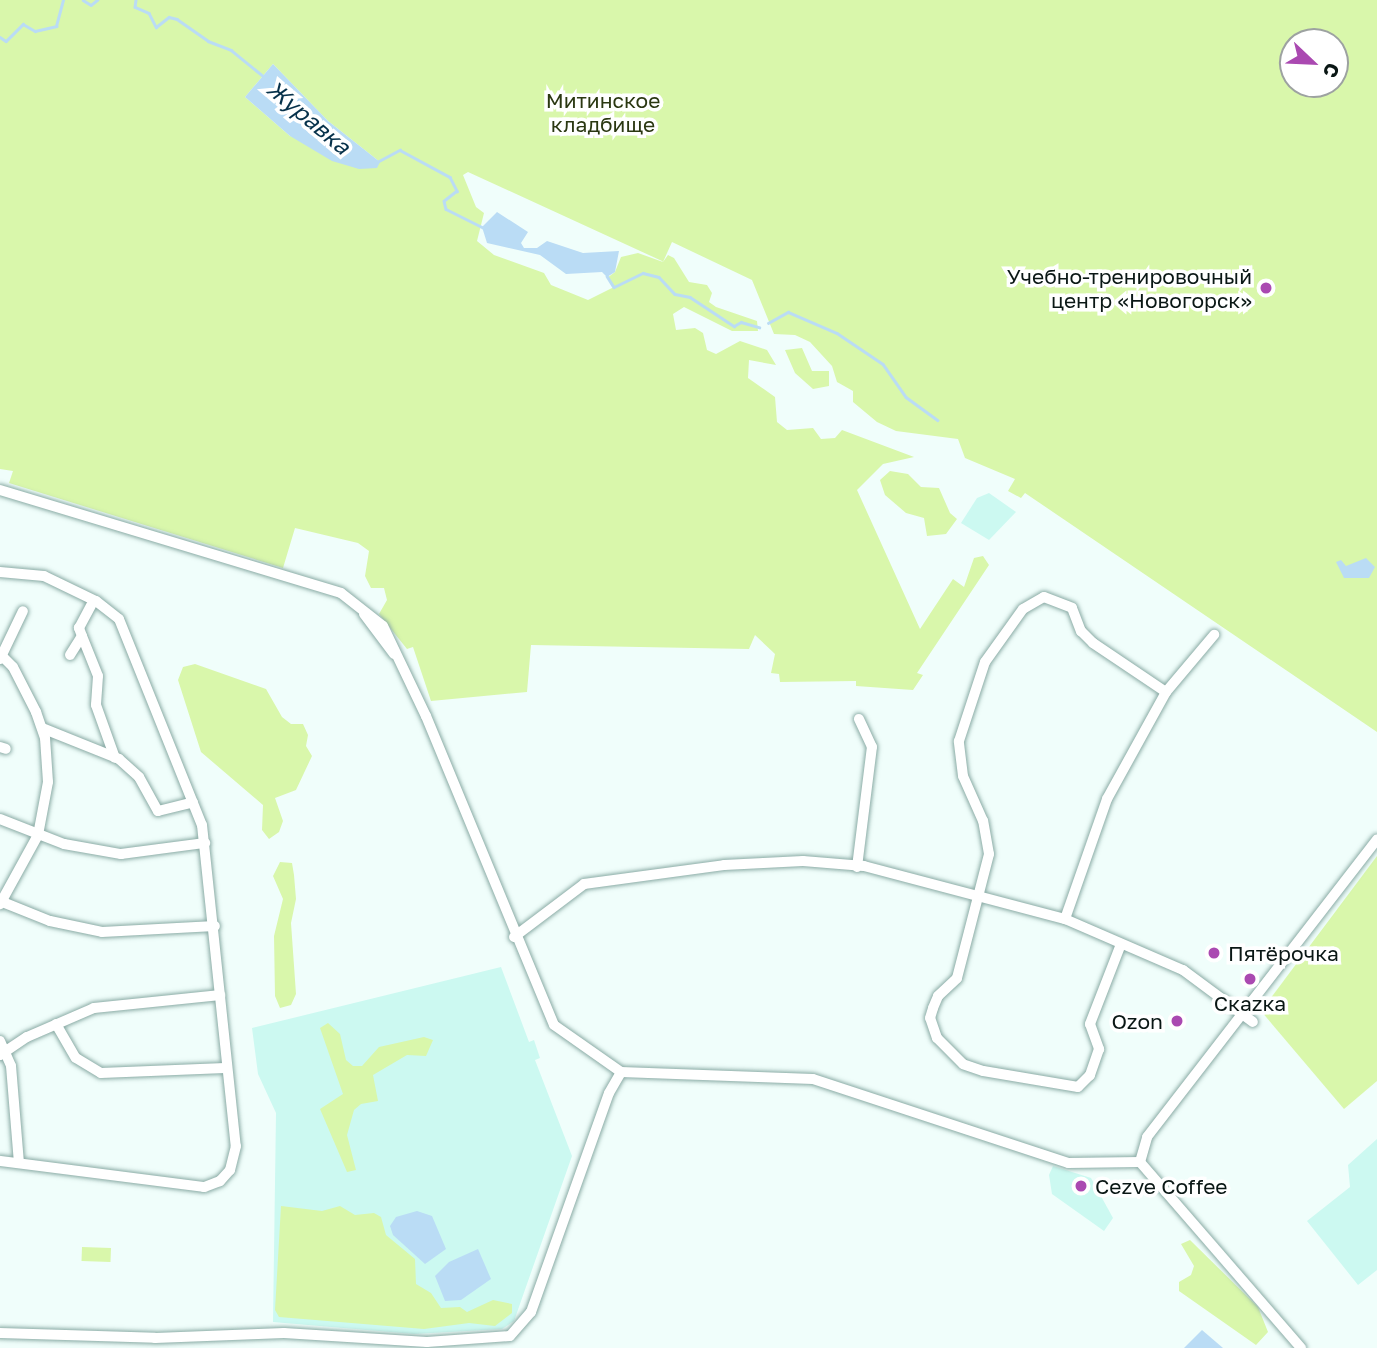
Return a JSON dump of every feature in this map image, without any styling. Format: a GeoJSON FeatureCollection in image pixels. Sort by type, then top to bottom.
{"type":"FeatureCollection","features":[{"type":"Feature","properties":{"kind":"street"},"geometry":{"type":"LineString","coordinates":[[0,490],[323,586],[341,593],[363,612],[402,665],[514,937],[554,1025],[621,1072],[813,1079],[1055,1160],[1088,1166],[1140,1162]]}},
{"type":"Feature","properties":{"kind":"street"},"geometry":{"type":"LineString","coordinates":[[0,572],[29,572],[52,579],[119,619],[192,802],[205,843],[215,926],[225,1068],[236,1146],[234,1163],[220,1181],[204,1187],[0,1161]]}},
{"type":"Feature","properties":{"kind":"street"},"geometry":{"type":"LineString","coordinates":[[1121,944],[1090,1024],[1100,1049],[1085,1083],[1078,1087],[982,1071],[946,1051],[930,1018],[938,996],[957,978],[989,854],[983,821],[963,776],[960,747],[982,668],[1023,609],[1044,597],[1072,608],[1081,631],[1093,643],[1166,692]]}},
{"type":"Feature","properties":{"kind":"street"},"geometry":{"type":"LineString","coordinates":[[91,605],[79,628],[98,676],[94,687],[114,758]]}},
{"type":"Feature","properties":{"kind":"street"},"geometry":{"type":"LineString","coordinates":[[23,611],[1,656],[27,691],[43,728],[48,782],[38,835],[1,902],[50,921],[102,932],[215,926]]}},
{"type":"Feature","properties":{"kind":"street"},"geometry":{"type":"LineString","coordinates":[[1065,919],[1107,799],[1166,692],[1214,635]]}},
{"type":"Feature","properties":{"kind":"street"},"geometry":{"type":"LineString","coordinates":[[70,655],[82,636]]}},
{"type":"Feature","properties":{"kind":"street"},"geometry":{"type":"LineString","coordinates":[[857,867],[872,747],[859,719]]}},
{"type":"Feature","properties":{"kind":"street"},"geometry":{"type":"LineString","coordinates":[[92,748],[103,725]]}},
{"type":"Feature","properties":{"kind":"street"},"geometry":{"type":"LineString","coordinates":[[43,728],[114,758],[139,777],[158,811],[192,802]]}},
{"type":"Feature","properties":{"kind":"street"},"geometry":{"type":"LineString","coordinates":[[0,819],[38,835],[121,854],[205,843]]}},
{"type":"Feature","properties":{"kind":"street"},"geometry":{"type":"LineString","coordinates":[[1140,1162],[1147,1137],[1377,839]]}},
{"type":"Feature","properties":{"kind":"street"},"geometry":{"type":"LineString","coordinates":[[514,937],[584,884],[724,865],[803,861],[857,867],[978,895],[1065,919],[1183,970],[1253,1022]]}},
{"type":"Feature","properties":{"kind":"street"},"geometry":{"type":"LineString","coordinates":[[19,1163],[11,1066],[2,1048],[103,1007],[220,995]]}},
{"type":"Feature","properties":{"kind":"street"},"geometry":{"type":"LineString","coordinates":[[56,1024],[76,1058],[101,1073],[225,1068]]}},
{"type":"Feature","properties":{"kind":"street"},"geometry":{"type":"LineString","coordinates":[[0,1333],[144,1338],[284,1333],[427,1342],[510,1336],[531,1312],[609,1093],[621,1072]]}},
{"type":"Feature","properties":{"kind":"street"},"geometry":{"type":"LineString","coordinates":[[1140,1162],[1301,1348]]}},
{"type":"Feature","properties":{"kind":"shaded area"},"geometry":{"type":"Polygon","coordinates":[[[989,493],[1016,512],[989,540],[961,523],[977,498],[989,493]]]}},
{"type":"Feature","properties":{"kind":"shaded area"},"geometry":{"type":"Polygon","coordinates":[[[501,967],[529,1042],[534,1040],[540,1058],[535,1060],[572,1156],[514,1321],[502,1329],[414,1334],[273,1322],[276,1113],[258,1074],[252,1028],[501,967]]]}},
{"type":"Feature","properties":{"kind":"shaded area"},"geometry":{"type":"Polygon","coordinates":[[[1377,1139],[1377,1270],[1358,1285],[1307,1221],[1350,1187],[1348,1165],[1377,1139]]]}},
{"type":"Feature","properties":{"kind":"shaded area"},"geometry":{"type":"Polygon","coordinates":[[[1053,1166],[1091,1178],[1113,1218],[1104,1231],[1052,1194],[1049,1175],[1053,1166]]]}},
{"type":"Feature","properties":{"kind":"green space","name":"Митинское кладбище"},"geometry":{"type":"Polygon","coordinates":[[[0,0],[1377,0],[1377,732],[1025,493],[1021,498],[1008,491],[1015,479],[965,458],[958,439],[896,431],[877,422],[853,402],[853,391],[837,382],[832,366],[810,342],[795,335],[774,334],[752,280],[672,242],[663,262],[668,255],[674,258],[689,282],[707,285],[712,293],[709,302],[757,321],[758,331],[732,331],[684,307],[673,314],[676,330],[695,328],[703,333],[707,350],[716,354],[740,341],[767,350],[776,365],[749,360],[748,378],[775,397],[777,422],[787,430],[813,428],[821,439],[835,438],[842,430],[914,457],[883,464],[857,490],[920,629],[953,579],[964,587],[974,558],[983,556],[989,565],[917,673],[923,675],[913,690],[856,686],[856,681],[780,682],[779,674],[771,673],[775,654],[755,635],[749,649],[531,645],[527,692],[431,701],[413,647],[407,649],[379,614],[387,600],[384,588],[371,588],[365,576],[369,551],[358,543],[295,528],[283,568],[9,483],[13,471],[0,469],[0,0]],[[273,64],[245,97],[290,136],[380,162],[328,121],[273,64]],[[468,172],[463,175],[476,207],[484,213],[477,241],[494,255],[544,273],[551,285],[588,300],[614,287],[607,278],[615,272],[621,257],[638,253],[663,262],[468,172]]]}},
{"type":"Feature","properties":{"kind":"green space"},"geometry":{"type":"Polygon","coordinates":[[[802,348],[812,371],[829,371],[829,386],[813,389],[795,373],[785,350],[802,348]]]}},
{"type":"Feature","properties":{"kind":"green space"},"geometry":{"type":"Polygon","coordinates":[[[890,471],[908,474],[921,487],[939,488],[950,513],[957,519],[946,534],[927,536],[924,518],[906,513],[885,495],[880,480],[890,471]]]}},
{"type":"Feature","properties":{"kind":"green space"},"geometry":{"type":"Polygon","coordinates":[[[195,664],[266,689],[282,717],[291,724],[303,724],[308,735],[306,746],[312,756],[296,790],[275,798],[283,821],[279,832],[269,839],[262,830],[263,805],[201,752],[178,680],[183,667],[195,664]]]}},
{"type":"Feature","properties":{"kind":"green space"},"geometry":{"type":"Polygon","coordinates":[[[1377,856],[1377,1081],[1344,1109],[1261,1011],[1377,856]]]}},
{"type":"Feature","properties":{"kind":"green space"},"geometry":{"type":"Polygon","coordinates":[[[280,862],[292,863],[294,875],[296,899],[291,923],[296,994],[291,1005],[280,1008],[275,996],[274,936],[283,899],[273,876],[280,862]]]}},
{"type":"Feature","properties":{"kind":"green space"},"geometry":{"type":"Polygon","coordinates":[[[328,1023],[340,1034],[346,1060],[353,1066],[362,1066],[379,1047],[424,1037],[433,1040],[426,1056],[407,1055],[373,1075],[378,1101],[361,1104],[354,1110],[347,1135],[356,1170],[347,1172],[320,1109],[343,1094],[320,1028],[328,1023]]]}},
{"type":"Feature","properties":{"kind":"green space"},"geometry":{"type":"Polygon","coordinates":[[[281,1206],[322,1211],[340,1206],[355,1215],[374,1213],[381,1217],[386,1235],[415,1259],[416,1284],[431,1293],[441,1308],[460,1307],[467,1312],[493,1300],[512,1304],[512,1313],[495,1326],[469,1323],[424,1329],[279,1317],[275,1310],[281,1206]]]}},
{"type":"Feature","properties":{"kind":"green space"},"geometry":{"type":"Polygon","coordinates":[[[1190,1240],[1258,1307],[1268,1332],[1256,1345],[1179,1291],[1179,1282],[1191,1275],[1194,1266],[1181,1244],[1190,1240]]]}},
{"type":"Feature","properties":{"kind":"green space"},"geometry":{"type":"Polygon","coordinates":[[[82,1247],[111,1248],[110,1262],[82,1261],[82,1247]]]}},
{"type":"Feature","properties":{"kind":"water"},"geometry":{"type":"Polygon","coordinates":[[[273,64],[328,121],[380,162],[377,168],[359,169],[332,161],[290,136],[245,97],[273,64]]]}},
{"type":"Feature","properties":{"kind":"water"},"geometry":{"type":"Polygon","coordinates":[[[497,212],[528,232],[521,243],[524,248],[537,248],[547,241],[583,253],[619,251],[615,272],[607,277],[602,272],[566,274],[540,255],[487,243],[482,227],[497,212]]]}},
{"type":"Feature","properties":{"kind":"water"},"geometry":{"type":"Polygon","coordinates":[[[1366,558],[1375,567],[1369,578],[1344,578],[1336,562],[1341,560],[1346,566],[1366,558]]]}},
{"type":"Feature","properties":{"kind":"water"},"geometry":{"type":"Polygon","coordinates":[[[417,1211],[432,1216],[446,1249],[425,1264],[393,1235],[390,1226],[396,1217],[417,1211]]]}},
{"type":"Feature","properties":{"kind":"water"},"geometry":{"type":"Polygon","coordinates":[[[478,1249],[491,1279],[461,1300],[445,1301],[435,1276],[449,1262],[478,1249]]]}},
{"type":"Feature","properties":{"kind":"water"},"geometry":{"type":"Polygon","coordinates":[[[1202,1330],[1223,1348],[1184,1348],[1202,1330]]]}},
{"type":"Feature","properties":{"kind":"waterway","name":"Журавка"},"geometry":{"type":"LineString","coordinates":[[0,37],[6,41],[23,24],[35,31],[56,26],[63,0]]}},
{"type":"Feature","properties":{"kind":"waterway","name":"Журавка"},"geometry":{"type":"LineString","coordinates":[[83,0],[91,5],[97,0]]}},
{"type":"Feature","properties":{"kind":"waterway","name":"Журавка"},"geometry":{"type":"LineString","coordinates":[[136,0],[135,7],[149,13],[156,27],[169,17],[177,19],[208,41],[231,50],[262,75]]}},
{"type":"Feature","properties":{"kind":"waterway","name":"Журавка"},"geometry":{"type":"LineString","coordinates":[[377,162],[400,150],[450,177],[457,191],[444,201],[446,209],[484,228]]}},
{"type":"Feature","properties":{"kind":"waterway","name":"Журавка"},"geometry":{"type":"LineString","coordinates":[[607,276],[614,287],[643,273],[659,277],[675,294],[690,297],[734,326],[741,322],[759,327]]}},
{"type":"Feature","properties":{"kind":"waterway","name":"Журавка"},"geometry":{"type":"LineString","coordinates":[[768,323],[788,312],[837,333],[883,364],[906,397],[938,420]]}},
{"type":"Feature","properties":{"kind":"place","name":"Учебно-тренировочный центр «Новогорск»"},"geometry":{"type":"Point","coordinates":[1266,288]}},
{"type":"Feature","properties":{"kind":"place","name":"Пятёрочка"},"geometry":{"type":"Point","coordinates":[1214,953]}},
{"type":"Feature","properties":{"kind":"place","name":"Скаzка"},"geometry":{"type":"Point","coordinates":[1250,979]}},
{"type":"Feature","properties":{"kind":"place","name":"Ozon"},"geometry":{"type":"Point","coordinates":[1177,1021]}},
{"type":"Feature","properties":{"kind":"place","name":"Cezve Coffee"},"geometry":{"type":"Point","coordinates":[1081,1186]}}]}
